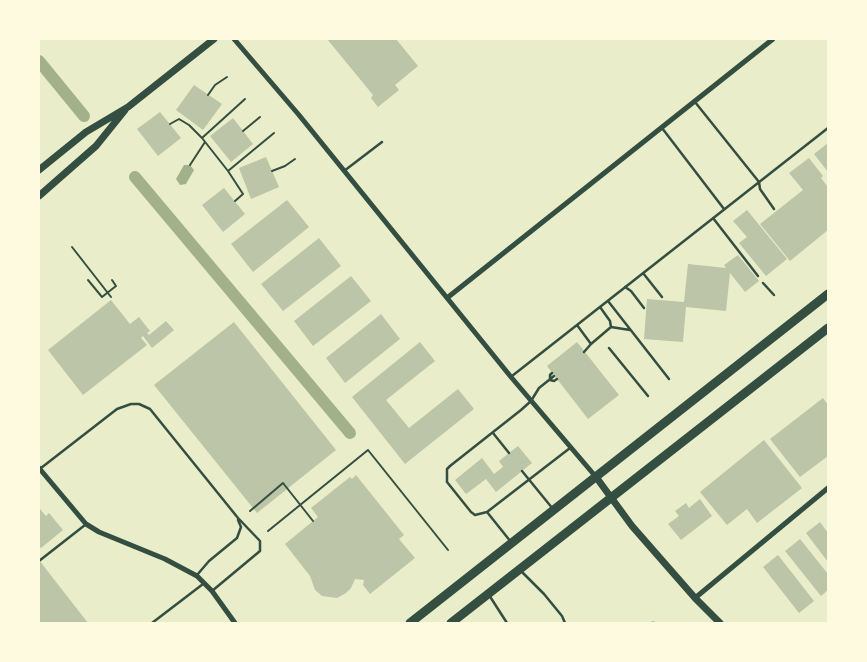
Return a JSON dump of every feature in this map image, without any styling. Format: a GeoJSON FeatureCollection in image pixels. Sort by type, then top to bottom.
{"type":"FeatureCollection","features":[{"type":"Feature","properties":{"kind":"main road"},"geometry":{"type":"LineString","coordinates":[[410,623],[828,294]]}},
{"type":"Feature","properties":{"kind":"main road"},"geometry":{"type":"LineString","coordinates":[[451,623],[598,507],[612,499],[828,328]]}},
{"type":"Feature","properties":{"kind":"street"},"geometry":{"type":"LineString","coordinates":[[39,170],[86,132],[128,107],[214,39]]}},
{"type":"Feature","properties":{"kind":"street"},"geometry":{"type":"LineString","coordinates":[[234,39],[511,377],[596,477],[632,526],[695,598],[720,623]]}},
{"type":"Feature","properties":{"kind":"street"},"geometry":{"type":"LineString","coordinates":[[447,298],[772,39]]}},
{"type":"Feature","properties":{"kind":"street"},"geometry":{"type":"LineString","coordinates":[[39,196],[96,146],[128,107]]}},
{"type":"Feature","properties":{"kind":"street"},"geometry":{"type":"LineString","coordinates":[[39,469],[86,524],[99,532],[165,559],[197,576],[212,591],[236,623]]}},
{"type":"Feature","properties":{"kind":"street"},"geometry":{"type":"LineString","coordinates":[[695,598],[828,488]]}},
{"type":"Feature","properties":{"kind":"lane"},"geometry":{"type":"LineString","coordinates":[[694,101],[759,182],[760,189],[774,209]]}},
{"type":"Feature","properties":{"kind":"lane"},"geometry":{"type":"LineString","coordinates":[[661,127],[724,210]]}},
{"type":"Feature","properties":{"kind":"lane"},"geometry":{"type":"LineString","coordinates":[[511,377],[828,128]]}},
{"type":"Feature","properties":{"kind":"lane"},"geometry":{"type":"LineString","coordinates":[[344,171],[382,142]]}},
{"type":"Feature","properties":{"kind":"lane"},"geometry":{"type":"LineString","coordinates":[[713,218],[758,276]]}},
{"type":"Feature","properties":{"kind":"lane"},"geometry":{"type":"LineString","coordinates":[[643,273],[662,297]]}},
{"type":"Feature","properties":{"kind":"lane"},"geometry":{"type":"LineString","coordinates":[[763,283],[774,295]]}},
{"type":"Feature","properties":{"kind":"lane"},"geometry":{"type":"LineString","coordinates":[[625,287],[631,291],[644,308]]}},
{"type":"Feature","properties":{"kind":"lane"},"geometry":{"type":"LineString","coordinates":[[608,301],[668,379]]}},
{"type":"Feature","properties":{"kind":"lane"},"geometry":{"type":"LineString","coordinates":[[600,307],[610,321],[611,327]]}},
{"type":"Feature","properties":{"kind":"lane"},"geometry":{"type":"LineString","coordinates":[[577,325],[591,344]]}},
{"type":"Feature","properties":{"kind":"lane"},"geometry":{"type":"LineString","coordinates":[[611,327],[631,331]]}},
{"type":"Feature","properties":{"kind":"lane"},"geometry":{"type":"LineString","coordinates":[[584,352],[611,327]]}},
{"type":"Feature","properties":{"kind":"lane"},"geometry":{"type":"LineString","coordinates":[[609,348],[648,396]]}},
{"type":"Feature","properties":{"kind":"lane"},"geometry":{"type":"LineString","coordinates":[[554,376],[539,388],[531,401],[450,466],[447,469],[447,482],[471,512],[475,515],[487,512],[571,447]]}},
{"type":"Feature","properties":{"kind":"lane"},"geometry":{"type":"LineString","coordinates":[[39,469],[117,409],[131,404],[150,409],[238,518],[260,541],[260,551],[212,591]]}},
{"type":"Feature","properties":{"kind":"lane"},"geometry":{"type":"LineString","coordinates":[[492,432],[509,454]]}},
{"type":"Feature","properties":{"kind":"lane"},"geometry":{"type":"LineString","coordinates":[[522,470],[554,510]]}},
{"type":"Feature","properties":{"kind":"lane"},"geometry":{"type":"LineString","coordinates":[[487,512],[512,543]]}},
{"type":"Feature","properties":{"kind":"lane"},"geometry":{"type":"LineString","coordinates":[[197,576],[209,562],[237,538],[241,527],[238,518]]}},
{"type":"Feature","properties":{"kind":"lane"},"geometry":{"type":"LineString","coordinates":[[39,561],[86,524]]}},
{"type":"Feature","properties":{"kind":"lane"},"geometry":{"type":"LineString","coordinates":[[519,569],[544,594],[562,616],[565,623]]}},
{"type":"Feature","properties":{"kind":"lane"},"geometry":{"type":"LineString","coordinates":[[152,623],[204,583]]}},
{"type":"Feature","properties":{"kind":"lane"},"geometry":{"type":"LineString","coordinates":[[488,594],[507,623]]}},
{"type":"Feature","properties":{"kind":"path"},"geometry":{"type":"LineString","coordinates":[[208,95],[215,85],[227,77]]}},
{"type":"Feature","properties":{"kind":"path"},"geometry":{"type":"LineString","coordinates":[[202,138],[245,98]]}},
{"type":"Feature","properties":{"kind":"path"},"geometry":{"type":"LineString","coordinates":[[243,131],[260,117]]}},
{"type":"Feature","properties":{"kind":"path"},"geometry":{"type":"LineString","coordinates":[[170,124],[179,119],[189,125],[206,142],[243,194],[235,201]]}},
{"type":"Feature","properties":{"kind":"path"},"geometry":{"type":"LineString","coordinates":[[228,171],[274,133]]}},
{"type":"Feature","properties":{"kind":"path"},"geometry":{"type":"LineString","coordinates":[[190,165],[206,142]]}},
{"type":"Feature","properties":{"kind":"path"},"geometry":{"type":"LineString","coordinates":[[272,171],[285,166],[295,159]]}},
{"type":"Feature","properties":{"kind":"path"},"geometry":{"type":"LineString","coordinates":[[72,247],[111,297]]}},
{"type":"Feature","properties":{"kind":"path"},"geometry":{"type":"LineString","coordinates":[[88,280],[102,297],[116,286],[112,280]]}},
{"type":"Feature","properties":{"kind":"path"},"geometry":{"type":"LineString","coordinates":[[268,531],[368,450],[448,550]]}},
{"type":"Feature","properties":{"kind":"path"},"geometry":{"type":"LineString","coordinates":[[250,511],[284,483],[313,521]]}},
{"type":"Feature","properties":{"kind":"shaded area"},"geometry":{"type":"Polygon","coordinates":[[[184,165],[190,165],[194,170],[186,184],[180,185],[176,179],[184,165]]]}},
{"type":"Feature","properties":{"kind":"building"},"geometry":{"type":"Polygon","coordinates":[[[327,39],[396,39],[418,66],[395,85],[399,90],[378,107],[371,98],[373,95],[327,39]]]}},
{"type":"Feature","properties":{"kind":"building"},"geometry":{"type":"Polygon","coordinates":[[[194,85],[222,104],[203,130],[176,110],[194,85]]]}},
{"type":"Feature","properties":{"kind":"building"},"geometry":{"type":"Polygon","coordinates":[[[160,112],[181,138],[158,156],[137,129],[160,112]]]}},
{"type":"Feature","properties":{"kind":"building"},"geometry":{"type":"Polygon","coordinates":[[[233,118],[253,144],[231,162],[210,136],[233,118]]]}},
{"type":"Feature","properties":{"kind":"building"},"geometry":{"type":"Polygon","coordinates":[[[828,143],[828,172],[814,154],[828,143]]]}},
{"type":"Feature","properties":{"kind":"building"},"geometry":{"type":"Polygon","coordinates":[[[266,157],[279,187],[251,199],[239,168],[266,157]]]}},
{"type":"Feature","properties":{"kind":"building"},"geometry":{"type":"Polygon","coordinates":[[[809,158],[823,176],[821,178],[828,187],[828,230],[790,261],[760,224],[803,190],[789,173],[809,158]]]}},
{"type":"Feature","properties":{"kind":"building"},"geometry":{"type":"Polygon","coordinates":[[[224,188],[245,214],[223,232],[202,205],[224,188]]]}},
{"type":"Feature","properties":{"kind":"building"},"geometry":{"type":"Polygon","coordinates":[[[287,200],[309,227],[253,272],[231,244],[287,200]]]}},
{"type":"Feature","properties":{"kind":"building"},"geometry":{"type":"Polygon","coordinates":[[[747,210],[787,259],[766,276],[739,243],[747,237],[733,221],[747,210]]]}},
{"type":"Feature","properties":{"kind":"building"},"geometry":{"type":"Polygon","coordinates":[[[319,238],[341,266],[283,311],[261,284],[319,238]]]}},
{"type":"Feature","properties":{"kind":"building"},"geometry":{"type":"Polygon","coordinates":[[[738,255],[759,281],[745,292],[730,273],[726,311],[686,307],[683,342],[644,339],[647,299],[684,302],[688,264],[726,268],[724,265],[738,255]]]}},
{"type":"Feature","properties":{"kind":"building"},"geometry":{"type":"Polygon","coordinates":[[[351,276],[371,301],[313,346],[294,321],[351,276]]]}},
{"type":"Feature","properties":{"kind":"building"},"geometry":{"type":"Polygon","coordinates":[[[111,300],[130,324],[139,317],[150,331],[147,333],[149,335],[166,321],[174,330],[152,348],[143,336],[141,338],[147,345],[83,395],[48,350],[111,300]]]}},
{"type":"Feature","properties":{"kind":"building"},"geometry":{"type":"Polygon","coordinates":[[[381,314],[400,339],[345,383],[326,358],[381,314]]]}},
{"type":"Feature","properties":{"kind":"building"},"geometry":{"type":"Polygon","coordinates":[[[234,322],[336,450],[257,513],[154,385],[234,322]]]}},
{"type":"Feature","properties":{"kind":"building"},"geometry":{"type":"Polygon","coordinates":[[[420,342],[435,361],[386,400],[409,428],[458,389],[474,409],[405,464],[352,397],[420,342]]]}},
{"type":"Feature","properties":{"kind":"building"},"geometry":{"type":"Polygon","coordinates":[[[577,342],[619,395],[588,419],[547,366],[577,342]]]}},
{"type":"Feature","properties":{"kind":"building"},"geometry":{"type":"Polygon","coordinates":[[[823,398],[828,405],[828,456],[800,477],[770,439],[823,398]]]}},
{"type":"Feature","properties":{"kind":"building"},"geometry":{"type":"Polygon","coordinates":[[[764,440],[802,488],[757,523],[747,509],[727,525],[700,492],[764,440]]]}},
{"type":"Feature","properties":{"kind":"building"},"geometry":{"type":"Polygon","coordinates":[[[518,446],[532,463],[496,492],[486,479],[466,494],[455,480],[482,458],[494,474],[503,467],[499,461],[518,446]]]}},
{"type":"Feature","properties":{"kind":"building"},"geometry":{"type":"Polygon","coordinates":[[[356,475],[404,535],[399,539],[415,558],[370,594],[363,585],[364,580],[355,579],[351,588],[337,598],[322,596],[315,590],[310,576],[285,544],[318,517],[311,508],[350,477],[352,479],[356,475]]]}},
{"type":"Feature","properties":{"kind":"building"},"geometry":{"type":"Polygon","coordinates":[[[700,499],[712,516],[681,540],[668,524],[679,516],[675,511],[686,503],[689,508],[700,499]]]}},
{"type":"Feature","properties":{"kind":"building"},"geometry":{"type":"Polygon","coordinates":[[[39,508],[46,516],[49,513],[63,530],[41,548],[39,546],[39,508]]]}},
{"type":"Feature","properties":{"kind":"building"},"geometry":{"type":"Polygon","coordinates":[[[820,522],[828,533],[828,562],[806,533],[820,522]]]}},
{"type":"Feature","properties":{"kind":"building"},"geometry":{"type":"Polygon","coordinates":[[[800,539],[828,574],[828,590],[821,596],[785,551],[800,539]]]}},
{"type":"Feature","properties":{"kind":"building"},"geometry":{"type":"Polygon","coordinates":[[[778,555],[814,601],[799,613],[763,567],[778,555]]]}},
{"type":"Feature","properties":{"kind":"building"},"geometry":{"type":"Polygon","coordinates":[[[39,560],[88,623],[39,623],[39,560]]]}},
{"type":"Feature","properties":{"kind":"waterway"},"geometry":{"type":"LineString","coordinates":[[39,61],[84,116]]}},
{"type":"Feature","properties":{"kind":"waterway"},"geometry":{"type":"LineString","coordinates":[[135,177],[350,433]]}}]}
